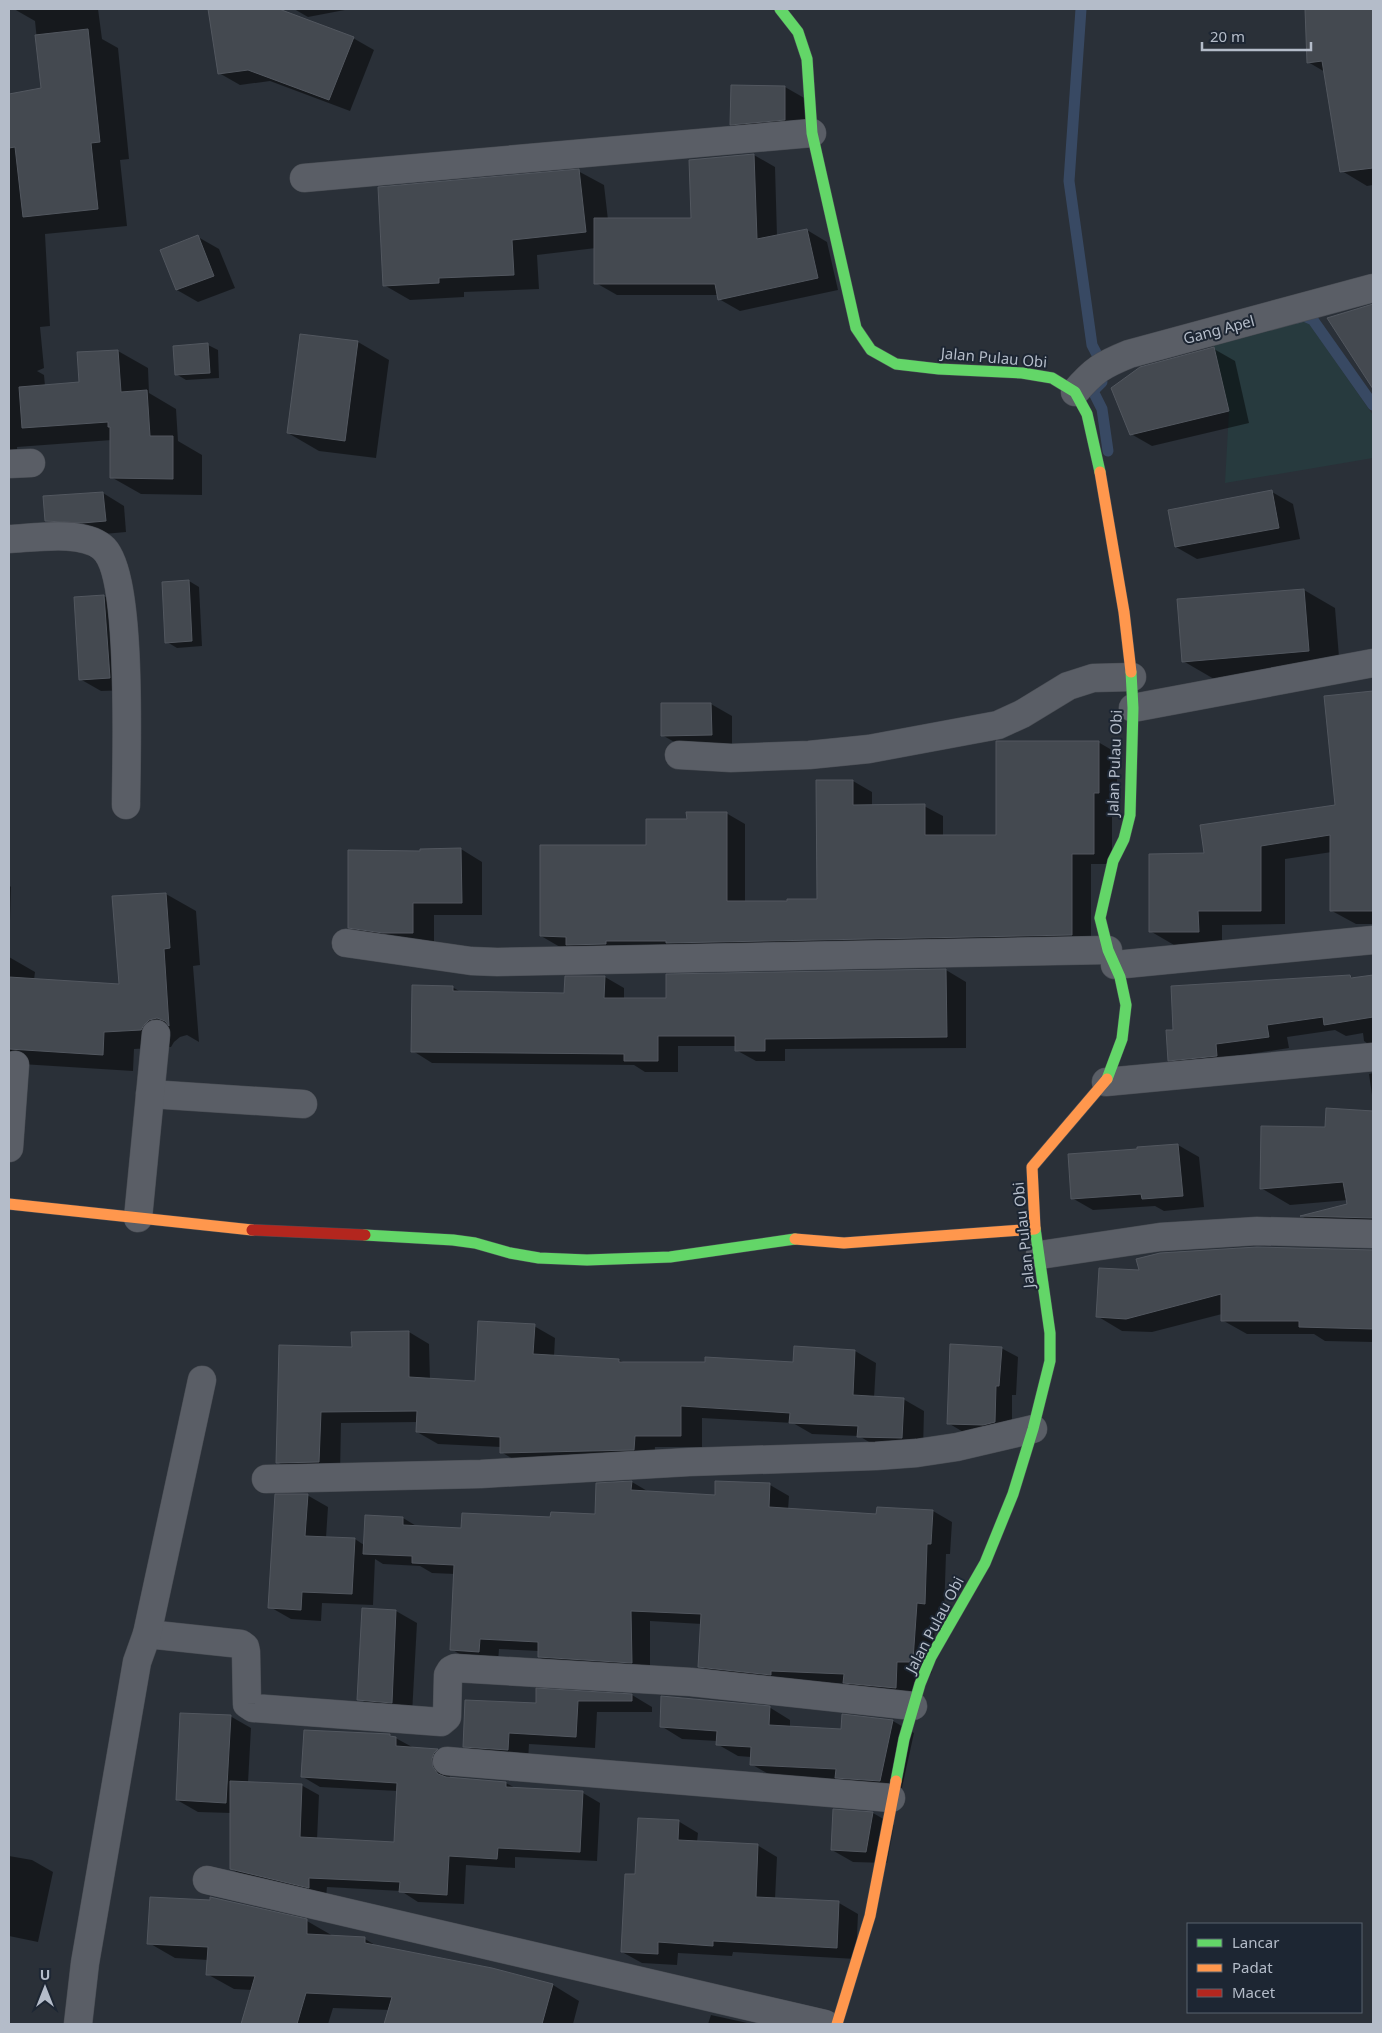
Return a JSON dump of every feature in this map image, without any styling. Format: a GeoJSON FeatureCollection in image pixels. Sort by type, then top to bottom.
{"type":"FeatureCollection","features":[{"type":"Feature","properties":{"kind":"street","name":"Jalan Pulau Obi"},"geometry":{"type":"LineString","coordinates":[[780,9],[798,32],[807,59],[812,133],[856,328],[871,350],[896,364],[939,369],[1022,373],[1052,378],[1092,375],[1087,414],[1106,500],[1124,612],[1132,677],[1133,708],[1130,815],[1124,839],[1113,861],[1100,918],[1126,1005],[1122,1039],[1106,1082],[1036,1159],[1032,1167],[1035,1229],[1050,1333],[1050,1361],[1033,1429],[1013,1494],[985,1563],[931,1657],[913,1706],[891,1798],[870,1916],[837,2024]]}},
{"type":"Feature","properties":{"kind":"street"},"geometry":{"type":"LineString","coordinates":[[304,178],[812,133]]}},
{"type":"Feature","properties":{"kind":"street","name":"Gang Apel"},"geometry":{"type":"LineString","coordinates":[[1092,375],[1152,348],[1373,288]]}},
{"type":"Feature","properties":{"kind":"street"},"geometry":{"type":"LineString","coordinates":[[9,539],[64,537],[85,540],[102,547],[112,559],[120,589],[125,631],[126,805]]}},
{"type":"Feature","properties":{"kind":"street"},"geometry":{"type":"LineString","coordinates":[[1133,708],[1373,663]]}},
{"type":"Feature","properties":{"kind":"street"},"geometry":{"type":"LineString","coordinates":[[679,755],[731,758],[809,755],[869,749],[998,724],[1022,714],[1049,696],[1074,683],[1093,678],[1132,677]]}},
{"type":"Feature","properties":{"kind":"street"},"geometry":{"type":"LineString","coordinates":[[346,943],[497,962],[1112,958],[1373,940]]}},
{"type":"Feature","properties":{"kind":"street"},"geometry":{"type":"LineString","coordinates":[[138,1218],[156,1034]]}},
{"type":"Feature","properties":{"kind":"street"},"geometry":{"type":"LineString","coordinates":[[1106,1082],[1373,1057]]}},
{"type":"Feature","properties":{"kind":"street"},"geometry":{"type":"LineString","coordinates":[[9,1148],[15,1065]]}},
{"type":"Feature","properties":{"kind":"street"},"geometry":{"type":"LineString","coordinates":[[150,1094],[303,1104]]}},
{"type":"Feature","properties":{"kind":"street"},"geometry":{"type":"LineString","coordinates":[[9,1204],[241,1229],[453,1240],[475,1243],[510,1254],[539,1258],[587,1260],[670,1257],[801,1238],[844,1243],[1035,1229]]}},
{"type":"Feature","properties":{"kind":"street"},"geometry":{"type":"LineString","coordinates":[[1040,1255],[1160,1237],[1257,1231],[1373,1234]]}},
{"type":"Feature","properties":{"kind":"street"},"geometry":{"type":"LineString","coordinates":[[78,2024],[85,1962],[137,1662],[147,1634],[202,1380]]}},
{"type":"Feature","properties":{"kind":"street"},"geometry":{"type":"LineString","coordinates":[[266,1479],[481,1474],[690,1462],[876,1456],[917,1453],[957,1447],[1033,1429]]}},
{"type":"Feature","properties":{"kind":"street"},"geometry":{"type":"LineString","coordinates":[[147,1634],[241,1644],[245,1647],[246,1652],[247,1704],[253,1708],[441,1722],[447,1717],[448,1675],[455,1668],[691,1682],[913,1706]]}},
{"type":"Feature","properties":{"kind":"street"},"geometry":{"type":"LineString","coordinates":[[447,1761],[891,1798]]}},
{"type":"Feature","properties":{"kind":"street"},"geometry":{"type":"LineString","coordinates":[[207,1880],[825,2024]]}},
{"type":"Feature","properties":{"kind":"green space"},"geometry":{"type":"Polygon","coordinates":[[[1306,319],[1373,415],[1373,458],[1225,483],[1229,411],[1213,343],[1306,319]]]}},
{"type":"Feature","properties":{"kind":"building"},"geometry":{"type":"Polygon","coordinates":[[[208,9],[279,9],[354,37],[329,100],[248,70],[218,74],[208,9]]]}},
{"type":"Feature","properties":{"kind":"building"},"geometry":{"type":"Polygon","coordinates":[[[1305,9],[1373,9],[1373,168],[1340,172],[1322,61],[1307,63],[1305,9]]]}},
{"type":"Feature","properties":{"kind":"building"},"geometry":{"type":"Polygon","coordinates":[[[88,29],[100,142],[91,143],[98,209],[23,217],[15,147],[9,148],[9,94],[41,88],[35,35],[88,29]]]}},
{"type":"Feature","properties":{"kind":"building"},"geometry":{"type":"Polygon","coordinates":[[[731,85],[785,86],[785,120],[730,125],[731,85]]]}},
{"type":"Feature","properties":{"kind":"building"},"geometry":{"type":"Polygon","coordinates":[[[754,154],[757,239],[807,229],[818,278],[718,300],[715,284],[594,284],[594,218],[691,218],[689,160],[754,154]]]}},
{"type":"Feature","properties":{"kind":"building"},"geometry":{"type":"Polygon","coordinates":[[[579,169],[586,232],[512,240],[514,275],[439,278],[439,283],[383,286],[378,187],[579,169]]]}},
{"type":"Feature","properties":{"kind":"building"},"geometry":{"type":"Polygon","coordinates":[[[198,235],[214,276],[176,290],[160,250],[198,235]]]}},
{"type":"Feature","properties":{"kind":"building"},"geometry":{"type":"Polygon","coordinates":[[[1373,304],[1373,389],[1327,318],[1373,304]]]}},
{"type":"Feature","properties":{"kind":"building"},"geometry":{"type":"Polygon","coordinates":[[[300,334],[358,341],[345,441],[287,433],[300,334]]]}},
{"type":"Feature","properties":{"kind":"building"},"geometry":{"type":"Polygon","coordinates":[[[208,343],[210,373],[175,375],[173,346],[208,343]]]}},
{"type":"Feature","properties":{"kind":"building"},"geometry":{"type":"Polygon","coordinates":[[[1214,347],[1229,411],[1130,435],[1111,388],[1140,367],[1214,347]]]}},
{"type":"Feature","properties":{"kind":"building"},"geometry":{"type":"Polygon","coordinates":[[[118,350],[121,392],[147,390],[150,436],[173,436],[173,479],[110,478],[110,427],[108,427],[108,422],[22,428],[19,387],[79,382],[77,352],[118,350]]]}},
{"type":"Feature","properties":{"kind":"building"},"geometry":{"type":"Polygon","coordinates":[[[1272,490],[1279,528],[1175,547],[1168,510],[1272,490]]]}},
{"type":"Feature","properties":{"kind":"building"},"geometry":{"type":"Polygon","coordinates":[[[103,492],[106,521],[82,523],[45,521],[43,496],[103,492]]]}},
{"type":"Feature","properties":{"kind":"building"},"geometry":{"type":"Polygon","coordinates":[[[189,580],[192,641],[165,643],[162,582],[189,580]]]}},
{"type":"Feature","properties":{"kind":"building"},"geometry":{"type":"Polygon","coordinates":[[[1304,589],[1309,651],[1182,662],[1177,599],[1304,589]]]}},
{"type":"Feature","properties":{"kind":"building"},"geometry":{"type":"Polygon","coordinates":[[[104,595],[110,678],[79,680],[74,597],[104,595]]]}},
{"type":"Feature","properties":{"kind":"building"},"geometry":{"type":"Polygon","coordinates":[[[1373,691],[1373,911],[1330,911],[1330,835],[1261,846],[1261,911],[1198,911],[1199,932],[1149,932],[1149,854],[1204,853],[1200,825],[1335,805],[1324,696],[1373,691]]]}},
{"type":"Feature","properties":{"kind":"building"},"geometry":{"type":"Polygon","coordinates":[[[661,703],[711,703],[712,735],[661,736],[661,703]]]}},
{"type":"Feature","properties":{"kind":"building"},"geometry":{"type":"Polygon","coordinates":[[[996,741],[1099,741],[1099,793],[1094,793],[1094,854],[1072,854],[1072,935],[666,943],[666,941],[606,941],[606,944],[566,945],[566,937],[540,936],[540,845],[646,845],[646,819],[687,819],[686,812],[727,812],[727,901],[817,899],[816,780],[853,780],[853,805],[925,804],[925,835],[996,835],[996,741]]]}},
{"type":"Feature","properties":{"kind":"building"},"geometry":{"type":"Polygon","coordinates":[[[461,848],[462,903],[413,903],[413,933],[383,933],[348,928],[348,850],[420,851],[420,849],[461,848]]]}},
{"type":"Feature","properties":{"kind":"building"},"geometry":{"type":"Polygon","coordinates":[[[166,893],[170,948],[164,949],[169,1026],[165,1021],[157,1018],[149,1020],[141,1030],[104,1032],[103,1055],[9,1049],[9,977],[119,984],[112,896],[166,893]]]}},
{"type":"Feature","properties":{"kind":"building"},"geometry":{"type":"Polygon","coordinates":[[[946,969],[947,1037],[765,1039],[765,1051],[735,1051],[735,1036],[658,1036],[658,1061],[624,1061],[624,1054],[411,1052],[412,985],[453,986],[453,991],[564,993],[565,976],[605,976],[604,998],[666,998],[666,974],[946,969]]]}},
{"type":"Feature","properties":{"kind":"building"},"geometry":{"type":"Polygon","coordinates":[[[1350,975],[1351,978],[1373,975],[1373,1017],[1324,1025],[1323,1017],[1267,1025],[1269,1037],[1216,1044],[1217,1056],[1168,1061],[1166,1030],[1173,1030],[1171,986],[1350,975]]]}},
{"type":"Feature","properties":{"kind":"building"},"geometry":{"type":"Polygon","coordinates":[[[1326,1108],[1373,1111],[1373,1218],[1300,1216],[1347,1204],[1343,1182],[1260,1189],[1261,1126],[1325,1127],[1326,1108]]]}},
{"type":"Feature","properties":{"kind":"building"},"geometry":{"type":"Polygon","coordinates":[[[1178,1144],[1183,1196],[1142,1199],[1141,1194],[1071,1199],[1068,1154],[1178,1144]]]}},
{"type":"Feature","properties":{"kind":"building"},"geometry":{"type":"Polygon","coordinates":[[[1257,1247],[1373,1250],[1373,1329],[1299,1327],[1299,1321],[1221,1321],[1221,1294],[1126,1319],[1096,1317],[1099,1268],[1139,1270],[1136,1259],[1160,1253],[1257,1247]]]}},
{"type":"Feature","properties":{"kind":"building"},"geometry":{"type":"Polygon","coordinates":[[[478,1321],[535,1324],[533,1354],[619,1359],[619,1362],[705,1362],[705,1357],[793,1362],[794,1346],[855,1350],[853,1395],[904,1398],[902,1438],[857,1437],[858,1426],[789,1423],[790,1413],[681,1406],[681,1436],[635,1436],[634,1450],[500,1453],[500,1437],[416,1432],[417,1411],[321,1412],[319,1462],[276,1463],[279,1345],[352,1347],[351,1332],[409,1331],[409,1377],[475,1381],[478,1321]]]}},
{"type":"Feature","properties":{"kind":"building"},"geometry":{"type":"Polygon","coordinates":[[[950,1344],[1002,1347],[999,1386],[996,1386],[995,1422],[983,1425],[947,1424],[950,1344]]]}},
{"type":"Feature","properties":{"kind":"building"},"geometry":{"type":"Polygon","coordinates":[[[632,1481],[631,1490],[715,1495],[715,1481],[770,1483],[769,1507],[876,1514],[877,1507],[933,1510],[931,1544],[927,1544],[925,1604],[917,1603],[913,1660],[912,1662],[897,1662],[896,1688],[843,1683],[844,1674],[771,1671],[771,1675],[698,1667],[701,1614],[631,1611],[632,1663],[538,1657],[538,1642],[480,1639],[479,1652],[450,1650],[454,1565],[412,1563],[412,1556],[363,1554],[365,1515],[403,1517],[403,1525],[461,1528],[462,1513],[550,1517],[551,1512],[595,1514],[596,1483],[632,1481]]]}},
{"type":"Feature","properties":{"kind":"building"},"geometry":{"type":"Polygon","coordinates":[[[275,1494],[308,1494],[305,1536],[355,1538],[352,1594],[302,1592],[301,1610],[268,1608],[275,1494]]]}},
{"type":"Feature","properties":{"kind":"building"},"geometry":{"type":"Polygon","coordinates":[[[362,1608],[396,1610],[392,1703],[357,1700],[362,1608]]]}},
{"type":"Feature","properties":{"kind":"building"},"geometry":{"type":"Polygon","coordinates":[[[536,1688],[632,1694],[632,1701],[578,1701],[576,1737],[509,1733],[508,1750],[463,1747],[465,1700],[536,1703],[536,1688]]]}},
{"type":"Feature","properties":{"kind":"building"},"geometry":{"type":"Polygon","coordinates":[[[661,1696],[770,1706],[769,1725],[841,1729],[842,1714],[893,1720],[880,1781],[835,1778],[836,1769],[750,1765],[751,1747],[716,1745],[717,1731],[660,1727],[661,1696]]]}},
{"type":"Feature","properties":{"kind":"building"},"geometry":{"type":"Polygon","coordinates":[[[180,1713],[231,1715],[226,1803],[176,1800],[180,1713]]]}},
{"type":"Feature","properties":{"kind":"building"},"geometry":{"type":"Polygon","coordinates":[[[304,1730],[390,1734],[390,1736],[396,1737],[396,1746],[438,1749],[432,1759],[433,1767],[438,1774],[446,1777],[506,1782],[506,1787],[583,1791],[580,1852],[498,1848],[497,1859],[449,1856],[447,1895],[399,1892],[400,1882],[309,1878],[309,1888],[230,1869],[230,1781],[302,1784],[300,1837],[394,1842],[397,1783],[301,1777],[304,1730]]]}},
{"type":"Feature","properties":{"kind":"building"},"geometry":{"type":"Polygon","coordinates":[[[833,1809],[873,1812],[866,1852],[831,1850],[833,1809]]]}},
{"type":"Feature","properties":{"kind":"building"},"geometry":{"type":"Polygon","coordinates":[[[638,1818],[679,1820],[678,1840],[758,1844],[756,1897],[839,1901],[837,1948],[713,1941],[713,1946],[658,1942],[658,1954],[621,1952],[625,1874],[635,1874],[638,1818]]]}},
{"type":"Feature","properties":{"kind":"building"},"geometry":{"type":"Polygon","coordinates":[[[150,1897],[210,1900],[210,1897],[307,1919],[307,1934],[365,1937],[365,1943],[492,1968],[553,1984],[542,2024],[384,2024],[392,1997],[306,1993],[297,2024],[241,2024],[255,1976],[206,1975],[208,1947],[147,1944],[150,1897]]]}},
{"type":"Feature","properties":{"kind":"waterway"},"geometry":{"type":"LineString","coordinates":[[1081,9],[1069,181],[1092,345],[1104,368]]}},
{"type":"Feature","properties":{"kind":"waterway"},"geometry":{"type":"LineString","coordinates":[[1297,318],[1304,316],[1313,320],[1373,405]]}},
{"type":"Feature","properties":{"kind":"waterway"},"geometry":{"type":"LineString","coordinates":[[1102,382],[1093,391],[1102,409],[1108,451]]}},
{"type":"Feature","properties":{"kind":"traffic: fast"},"geometry":{"type":"LineString","coordinates":[[780,9],[798,32],[807,59],[812,133],[856,328],[871,350],[896,364],[939,369],[1022,373],[1052,378],[1075,392],[1087,414],[1100,472]]}},
{"type":"Feature","properties":{"kind":"traffic: fast"},"geometry":{"type":"LineString","coordinates":[[1107,1079],[1122,1039],[1126,1005],[1120,977],[1108,950],[1100,918],[1113,861],[1124,839],[1130,815],[1133,708],[1131,672]]}},
{"type":"Feature","properties":{"kind":"traffic: fast"},"geometry":{"type":"LineString","coordinates":[[896,1781],[904,1739],[920,1684],[931,1657],[985,1563],[1013,1494],[1033,1429],[1050,1361],[1050,1333],[1035,1228]]}},
{"type":"Feature","properties":{"kind":"traffic: fast"},"geometry":{"type":"LineString","coordinates":[[365,1235],[453,1240],[475,1243],[510,1253],[539,1258],[587,1260],[670,1257],[795,1239]]}},
{"type":"Feature","properties":{"kind":"traffic: slow"},"geometry":{"type":"LineString","coordinates":[[1100,472],[1124,612],[1131,672]]}},
{"type":"Feature","properties":{"kind":"traffic: slow"},"geometry":{"type":"LineString","coordinates":[[1035,1228],[1032,1167],[1107,1079]]}},
{"type":"Feature","properties":{"kind":"traffic: slow"},"geometry":{"type":"LineString","coordinates":[[9,1204],[252,1230]]}},
{"type":"Feature","properties":{"kind":"traffic: slow"},"geometry":{"type":"LineString","coordinates":[[795,1239],[844,1243],[1035,1229]]}},
{"type":"Feature","properties":{"kind":"traffic: slow"},"geometry":{"type":"LineString","coordinates":[[837,2024],[870,1916],[896,1781]]}},
{"type":"Feature","properties":{"kind":"traffic: jam"},"geometry":{"type":"LineString","coordinates":[[252,1230],[365,1235]]}}]}
